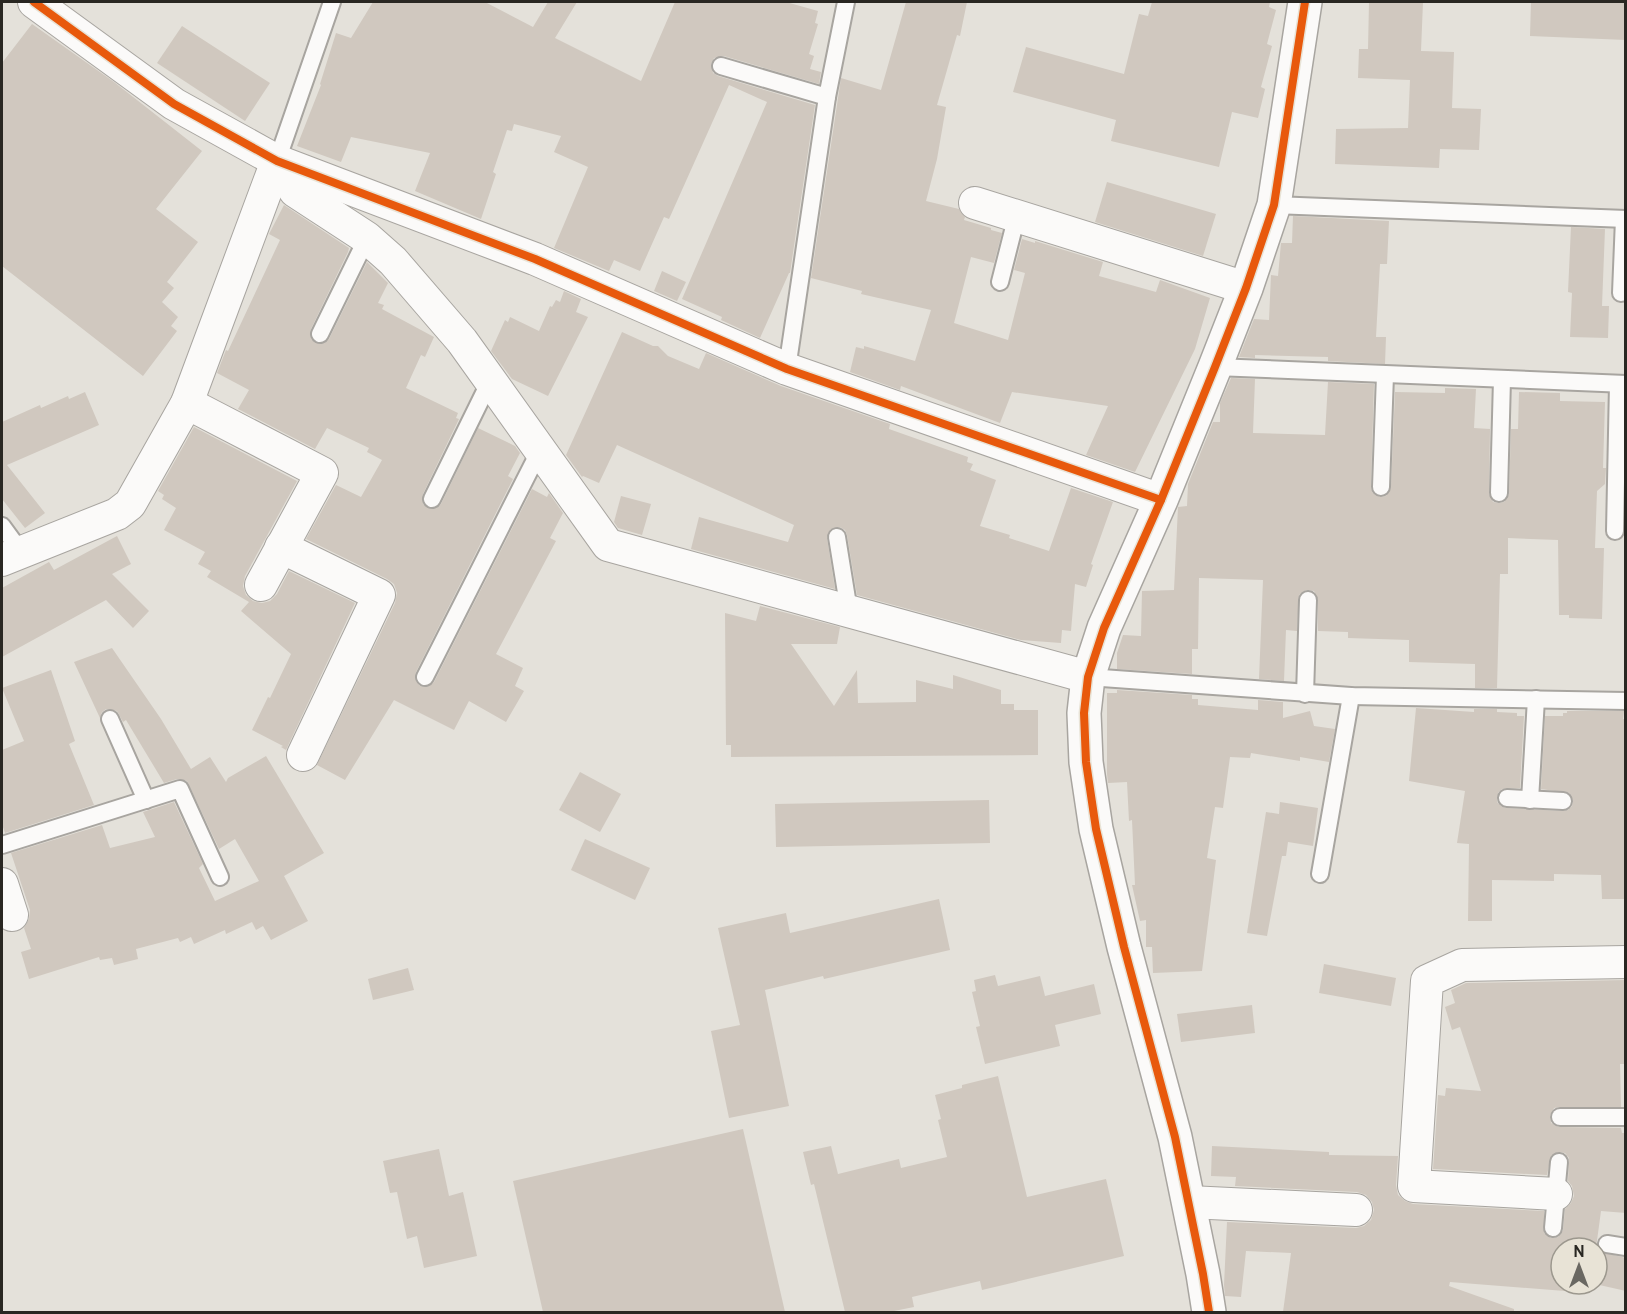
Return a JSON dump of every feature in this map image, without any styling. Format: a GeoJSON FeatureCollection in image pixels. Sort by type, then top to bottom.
{"type":"FeatureCollection","features":[{"type":"Feature","properties":{"kind":"street"},"geometry":{"type":"LineString","coordinates":[[34,2],[174,104],[277,161],[535,259],[787,369],[1161,500]]}},
{"type":"Feature","properties":{"kind":"street"},"geometry":{"type":"LineString","coordinates":[[1209,1312],[1175,1137],[1124,947],[1096,829],[1086,762],[1084,713],[1088,677],[1104,628],[1161,500],[1215,367],[1246,288],[1274,205],[1305,2]]}},
{"type":"Feature","properties":{"kind":"street"},"geometry":{"type":"LineString","coordinates":[[277,161],[295,191],[367,238],[400,270],[462,341],[608,544],[1088,677]]}},
{"type":"Feature","properties":{"kind":"street"},"geometry":{"type":"LineString","coordinates":[[11,556],[117,514],[130,504],[187,403],[277,161]]}},
{"type":"Feature","properties":{"kind":"street"},"geometry":{"type":"LineString","coordinates":[[975,203],[1246,288]]}},
{"type":"Feature","properties":{"kind":"street"},"geometry":{"type":"LineString","coordinates":[[187,403],[322,473],[261,585]]}},
{"type":"Feature","properties":{"kind":"street"},"geometry":{"type":"LineString","coordinates":[[281,547],[379,595],[303,755]]}},
{"type":"Feature","properties":{"kind":"street"},"geometry":{"type":"LineString","coordinates":[[2,884],[12,915]]}},
{"type":"Feature","properties":{"kind":"street"},"geometry":{"type":"LineString","coordinates":[[1556,1194],[1414,1186],[1427,981],[1462,965],[1626,962]]}},
{"type":"Feature","properties":{"kind":"street"},"geometry":{"type":"LineString","coordinates":[[1189,1202],[1356,1210]]}},
{"type":"Feature","properties":{"kind":"lane"},"geometry":{"type":"LineString","coordinates":[[277,161],[332,2]]}},
{"type":"Feature","properties":{"kind":"lane"},"geometry":{"type":"LineString","coordinates":[[787,369],[827,97],[846,2]]}},
{"type":"Feature","properties":{"kind":"lane"},"geometry":{"type":"LineString","coordinates":[[721,66],[827,97]]}},
{"type":"Feature","properties":{"kind":"lane"},"geometry":{"type":"LineString","coordinates":[[1274,205],[1625,219],[1621,293]]}},
{"type":"Feature","properties":{"kind":"lane"},"geometry":{"type":"LineString","coordinates":[[1000,282],[1017,215]]}},
{"type":"Feature","properties":{"kind":"lane"},"geometry":{"type":"LineString","coordinates":[[320,334],[367,238]]}},
{"type":"Feature","properties":{"kind":"lane"},"geometry":{"type":"LineString","coordinates":[[1215,367],[1622,384],[1615,531]]}},
{"type":"Feature","properties":{"kind":"lane"},"geometry":{"type":"LineString","coordinates":[[1381,487],[1385,375]]}},
{"type":"Feature","properties":{"kind":"lane"},"geometry":{"type":"LineString","coordinates":[[432,499],[491,379]]}},
{"type":"Feature","properties":{"kind":"lane"},"geometry":{"type":"LineString","coordinates":[[1499,494],[1502,379]]}},
{"type":"Feature","properties":{"kind":"lane"},"geometry":{"type":"LineString","coordinates":[[425,677],[540,450]]}},
{"type":"Feature","properties":{"kind":"lane"},"geometry":{"type":"LineString","coordinates":[[2,526],[11,556]]}},
{"type":"Feature","properties":{"kind":"lane"},"geometry":{"type":"LineString","coordinates":[[837,537],[849,611]]}},
{"type":"Feature","properties":{"kind":"lane"},"geometry":{"type":"LineString","coordinates":[[1305,694],[1308,600]]}},
{"type":"Feature","properties":{"kind":"lane"},"geometry":{"type":"LineString","coordinates":[[1088,677],[1305,694],[1626,701]]}},
{"type":"Feature","properties":{"kind":"lane"},"geometry":{"type":"LineString","coordinates":[[1320,874],[1351,696]]}},
{"type":"Feature","properties":{"kind":"lane"},"geometry":{"type":"LineString","coordinates":[[1530,800],[1536,699]]}},
{"type":"Feature","properties":{"kind":"lane"},"geometry":{"type":"LineString","coordinates":[[110,719],[146,800]]}},
{"type":"Feature","properties":{"kind":"lane"},"geometry":{"type":"LineString","coordinates":[[2,845],[180,789],[220,877]]}},
{"type":"Feature","properties":{"kind":"lane"},"geometry":{"type":"LineString","coordinates":[[1507,798],[1563,801]]}},
{"type":"Feature","properties":{"kind":"lane"},"geometry":{"type":"LineString","coordinates":[[1560,1117],[1626,1117]]}},
{"type":"Feature","properties":{"kind":"lane"},"geometry":{"type":"LineString","coordinates":[[1553,1228],[1559,1162]]}},
{"type":"Feature","properties":{"kind":"lane"},"geometry":{"type":"LineString","coordinates":[[1609,1244],[1626,1247]]}},
{"type":"Feature","properties":{"kind":"building"},"geometry":{"type":"Polygon","coordinates":[[[373,2],[485,2],[533,27],[548,2],[577,2],[555,38],[641,81],[675,2],[786,2],[818,11],[815,23],[818,24],[809,54],[814,56],[810,69],[821,72],[819,84],[724,56],[714,58],[711,64],[713,73],[718,76],[815,105],[790,273],[760,338],[682,299],[767,102],[729,85],[669,219],[664,217],[640,271],[614,260],[609,271],[554,248],[588,167],[554,152],[561,136],[514,124],[512,131],[507,130],[481,219],[415,191],[430,153],[351,137],[341,162],[297,146],[321,85],[336,33],[351,38],[373,2]]]}},
{"type":"Feature","properties":{"kind":"building"},"geometry":{"type":"Polygon","coordinates":[[[906,2],[967,2],[960,36],[957,35],[937,105],[946,107],[937,159],[926,201],[959,209],[965,217],[964,220],[1002,233],[994,263],[971,257],[954,323],[1008,340],[1025,273],[1014,270],[1022,239],[1103,262],[1099,276],[1156,292],[1160,280],[1210,298],[1195,349],[1135,472],[1086,455],[1108,406],[1012,392],[1000,423],[901,386],[900,390],[850,372],[856,347],[864,349],[864,346],[915,361],[931,310],[861,294],[862,291],[811,278],[841,78],[881,90],[906,2]]]}},
{"type":"Feature","properties":{"kind":"building"},"geometry":{"type":"Polygon","coordinates":[[[1152,2],[1270,2],[1269,7],[1276,10],[1267,44],[1272,46],[1261,87],[1265,89],[1258,118],[1232,112],[1219,167],[1111,141],[1116,120],[1013,92],[1026,47],[1124,74],[1139,14],[1148,16],[1152,2]]]}},
{"type":"Feature","properties":{"kind":"building"},"geometry":{"type":"Polygon","coordinates":[[[1369,2],[1423,2],[1421,51],[1454,52],[1452,108],[1481,109],[1479,150],[1440,149],[1439,168],[1335,164],[1336,129],[1408,128],[1410,80],[1358,78],[1359,49],[1368,49],[1369,2]]]}},
{"type":"Feature","properties":{"kind":"building"},"geometry":{"type":"Polygon","coordinates":[[[1531,2],[1626,2],[1626,40],[1530,36],[1531,2]]]}},
{"type":"Feature","properties":{"kind":"building"},"geometry":{"type":"Polygon","coordinates":[[[32,24],[114,82],[202,151],[156,209],[198,242],[167,282],[174,288],[162,302],[178,317],[171,326],[177,331],[143,376],[2,266],[2,63],[32,24]]]}},
{"type":"Feature","properties":{"kind":"building"},"geometry":{"type":"Polygon","coordinates":[[[182,26],[270,83],[245,121],[157,63],[182,26]]]}},
{"type":"Feature","properties":{"kind":"building"},"geometry":{"type":"Polygon","coordinates":[[[1107,182],[1216,214],[1203,256],[1095,222],[1107,182]]]}},
{"type":"Feature","properties":{"kind":"building"},"geometry":{"type":"Polygon","coordinates":[[[284,205],[349,248],[311,329],[312,340],[320,344],[329,339],[367,262],[388,283],[378,303],[384,305],[382,309],[434,337],[425,357],[421,355],[406,388],[458,413],[456,418],[459,419],[423,494],[424,505],[432,509],[441,504],[478,428],[515,446],[520,453],[508,476],[513,479],[416,672],[415,678],[420,686],[426,687],[434,682],[532,489],[547,497],[549,493],[563,513],[550,538],[556,541],[496,654],[523,668],[515,686],[524,691],[506,722],[469,701],[454,730],[394,700],[345,780],[317,765],[395,603],[397,593],[394,584],[387,579],[306,539],[336,485],[361,497],[382,460],[367,452],[369,448],[327,428],[315,449],[238,409],[249,390],[217,373],[280,240],[269,234],[284,205]]]}},
{"type":"Feature","properties":{"kind":"building"},"geometry":{"type":"Polygon","coordinates":[[[1293,216],[1389,221],[1387,264],[1380,264],[1376,337],[1386,337],[1385,364],[1328,361],[1328,357],[1255,355],[1255,358],[1239,357],[1254,319],[1269,320],[1271,275],[1278,276],[1281,243],[1292,243],[1293,216]]]}},
{"type":"Feature","properties":{"kind":"building"},"geometry":{"type":"Polygon","coordinates":[[[1571,227],[1605,229],[1602,306],[1609,306],[1608,338],[1570,337],[1572,293],[1568,292],[1571,227]]]}},
{"type":"Feature","properties":{"kind":"building"},"geometry":{"type":"Polygon","coordinates":[[[662,271],[686,282],[677,301],[654,291],[662,271]]]}},
{"type":"Feature","properties":{"kind":"building"},"geometry":{"type":"Polygon","coordinates":[[[564,291],[581,299],[576,312],[588,317],[548,396],[512,379],[491,351],[505,320],[508,322],[510,317],[539,331],[550,306],[552,307],[556,300],[560,302],[564,291]]]}},
{"type":"Feature","properties":{"kind":"building"},"geometry":{"type":"Polygon","coordinates":[[[622,332],[653,346],[658,346],[668,356],[699,369],[706,353],[781,386],[890,424],[889,429],[968,457],[967,462],[973,464],[970,470],[996,480],[980,526],[1010,535],[1009,538],[1049,551],[1071,488],[1113,502],[1091,564],[1093,565],[1086,587],[1075,584],[1071,631],[1062,630],[1061,643],[1021,640],[857,595],[847,535],[840,527],[831,529],[827,538],[835,589],[691,549],[699,517],[788,542],[794,525],[617,445],[599,483],[582,477],[566,455],[622,332]]]}},
{"type":"Feature","properties":{"kind":"building"},"geometry":{"type":"Polygon","coordinates":[[[1231,378],[1255,379],[1253,433],[1325,435],[1328,382],[1374,384],[1371,487],[1372,492],[1380,497],[1386,496],[1391,487],[1395,392],[1445,393],[1445,388],[1476,389],[1474,428],[1490,429],[1489,493],[1493,502],[1498,503],[1504,502],[1509,494],[1511,429],[1518,429],[1519,392],[1560,393],[1560,401],[1605,402],[1603,468],[1606,468],[1605,484],[1597,491],[1595,548],[1604,548],[1602,619],[1569,618],[1569,615],[1559,615],[1558,540],[1508,538],[1508,574],[1500,574],[1497,688],[1475,688],[1475,664],[1409,662],[1409,640],[1348,638],[1348,632],[1318,631],[1318,600],[1314,591],[1309,590],[1299,595],[1297,631],[1286,630],[1284,681],[1259,679],[1263,580],[1199,578],[1198,649],[1192,649],[1192,674],[1117,669],[1117,653],[1123,635],[1141,636],[1142,591],[1174,590],[1178,507],[1187,506],[1188,484],[1213,422],[1220,422],[1220,403],[1231,378]]]}},
{"type":"Feature","properties":{"kind":"building"},"geometry":{"type":"Polygon","coordinates":[[[85,392],[99,425],[7,465],[45,513],[25,528],[2,499],[2,422],[40,405],[41,408],[68,396],[69,399],[85,392]]]}},
{"type":"Feature","properties":{"kind":"building"},"geometry":{"type":"Polygon","coordinates":[[[194,427],[297,481],[245,576],[243,586],[246,595],[253,601],[262,603],[270,601],[277,594],[289,571],[355,603],[286,750],[281,747],[283,746],[252,730],[291,654],[241,611],[249,602],[207,577],[211,571],[198,564],[205,552],[164,530],[176,508],[162,499],[164,495],[158,491],[194,427]]]}},
{"type":"Feature","properties":{"kind":"building"},"geometry":{"type":"Polygon","coordinates":[[[621,496],[651,504],[642,535],[618,528],[614,522],[621,496]]]}},
{"type":"Feature","properties":{"kind":"building"},"geometry":{"type":"Polygon","coordinates":[[[117,536],[131,564],[112,574],[149,611],[133,628],[106,600],[2,657],[2,588],[49,562],[54,570],[117,536]]]}},
{"type":"Feature","properties":{"kind":"building"},"geometry":{"type":"Polygon","coordinates":[[[760,606],[840,627],[837,644],[791,644],[834,706],[857,670],[858,703],[916,702],[916,680],[953,689],[953,675],[1001,690],[1001,704],[1014,704],[1014,710],[1038,710],[1038,755],[731,757],[731,745],[726,745],[725,613],[756,621],[760,606]]]}},
{"type":"Feature","properties":{"kind":"building"},"geometry":{"type":"Polygon","coordinates":[[[112,648],[161,719],[191,769],[210,757],[226,782],[228,778],[266,756],[324,853],[284,876],[308,921],[271,940],[263,926],[256,930],[252,922],[226,934],[225,930],[194,944],[191,937],[180,942],[178,938],[136,949],[138,959],[114,965],[112,958],[100,960],[99,957],[29,979],[21,952],[31,949],[24,928],[29,919],[30,910],[11,853],[102,825],[110,848],[155,837],[143,812],[174,802],[203,864],[199,868],[215,901],[259,881],[235,839],[219,849],[187,781],[177,779],[164,783],[126,720],[123,722],[117,711],[106,709],[100,718],[74,662],[112,648]]]}},
{"type":"Feature","properties":{"kind":"building"},"geometry":{"type":"Polygon","coordinates":[[[51,670],[75,741],[69,744],[94,805],[5,833],[2,824],[2,750],[24,741],[2,688],[51,670]]]}},
{"type":"Feature","properties":{"kind":"building"},"geometry":{"type":"Polygon","coordinates":[[[1117,690],[1192,695],[1192,699],[1198,699],[1198,705],[1258,710],[1258,700],[1283,702],[1283,718],[1310,711],[1314,726],[1335,729],[1329,762],[1300,757],[1300,761],[1251,753],[1250,758],[1230,757],[1223,808],[1215,807],[1207,858],[1216,860],[1202,971],[1153,973],[1152,947],[1146,947],[1146,920],[1140,921],[1132,885],[1135,885],[1132,820],[1129,821],[1127,782],[1108,783],[1107,693],[1117,693],[1117,690]]]}},
{"type":"Feature","properties":{"kind":"building"},"geometry":{"type":"Polygon","coordinates":[[[1416,708],[1474,712],[1474,709],[1497,709],[1497,712],[1517,713],[1517,716],[1524,716],[1520,788],[1502,789],[1498,793],[1497,802],[1506,808],[1562,811],[1572,806],[1573,801],[1569,793],[1541,789],[1545,716],[1563,716],[1563,713],[1567,711],[1624,711],[1623,719],[1626,719],[1626,899],[1602,899],[1601,875],[1554,874],[1554,881],[1492,880],[1492,921],[1468,921],[1469,844],[1457,843],[1465,791],[1409,781],[1416,708]]]}},
{"type":"Feature","properties":{"kind":"building"},"geometry":{"type":"Polygon","coordinates":[[[580,772],[621,794],[600,832],[559,810],[580,772]]]}},
{"type":"Feature","properties":{"kind":"building"},"geometry":{"type":"Polygon","coordinates":[[[989,800],[990,843],[776,847],[775,804],[989,800]]]}},
{"type":"Feature","properties":{"kind":"building"},"geometry":{"type":"Polygon","coordinates":[[[1280,802],[1318,808],[1313,846],[1288,842],[1286,856],[1282,856],[1267,936],[1247,933],[1266,812],[1279,814],[1280,802]]]}},
{"type":"Feature","properties":{"kind":"building"},"geometry":{"type":"Polygon","coordinates":[[[585,839],[650,868],[635,900],[571,870],[585,839]]]}},
{"type":"Feature","properties":{"kind":"building"},"geometry":{"type":"Polygon","coordinates":[[[939,899],[950,950],[765,990],[789,1106],[729,1118],[711,1031],[740,1025],[718,928],[786,913],[790,933],[939,899]]]}},
{"type":"Feature","properties":{"kind":"building"},"geometry":{"type":"Polygon","coordinates":[[[1324,964],[1396,978],[1391,1006],[1319,993],[1324,964]]]}},
{"type":"Feature","properties":{"kind":"building"},"geometry":{"type":"Polygon","coordinates":[[[408,968],[414,990],[373,1000],[368,979],[408,968]]]}},
{"type":"Feature","properties":{"kind":"building"},"geometry":{"type":"Polygon","coordinates":[[[995,975],[998,986],[1040,976],[1045,996],[1094,984],[1101,1014],[1055,1025],[1060,1046],[985,1064],[976,1027],[980,1026],[972,992],[976,991],[974,980],[995,975]]]}},
{"type":"Feature","properties":{"kind":"building"},"geometry":{"type":"Polygon","coordinates":[[[1626,980],[1626,1064],[1620,1064],[1621,1107],[1559,1107],[1554,1108],[1550,1116],[1551,1123],[1559,1127],[1621,1128],[1622,1133],[1626,1133],[1626,1213],[1601,1211],[1598,1236],[1559,1236],[1563,1230],[1565,1209],[1574,1196],[1572,1186],[1568,1181],[1569,1158],[1565,1153],[1559,1152],[1551,1156],[1547,1175],[1433,1169],[1438,1095],[1445,1096],[1446,1088],[1481,1091],[1460,1027],[1452,1030],[1445,1007],[1455,1003],[1451,990],[1466,983],[1626,980]]]}},
{"type":"Feature","properties":{"kind":"building"},"geometry":{"type":"Polygon","coordinates":[[[1252,1005],[1255,1033],[1181,1042],[1177,1014],[1252,1005]]]}},
{"type":"Feature","properties":{"kind":"building"},"geometry":{"type":"Polygon","coordinates":[[[998,1076],[1027,1197],[1106,1179],[1124,1256],[982,1290],[980,1281],[912,1297],[914,1307],[889,1312],[845,1312],[814,1184],[811,1185],[803,1152],[831,1146],[838,1174],[899,1159],[901,1168],[947,1157],[938,1120],[941,1119],[935,1095],[998,1076]]]}},
{"type":"Feature","properties":{"kind":"building"},"geometry":{"type":"Polygon","coordinates":[[[743,1129],[785,1312],[543,1312],[513,1181],[743,1129]]]}},
{"type":"Feature","properties":{"kind":"building"},"geometry":{"type":"Polygon","coordinates":[[[1212,1146],[1329,1152],[1329,1155],[1398,1156],[1396,1185],[1398,1195],[1405,1201],[1413,1204],[1544,1211],[1544,1233],[1549,1237],[1549,1290],[1450,1282],[1449,1286],[1514,1309],[1514,1312],[1283,1312],[1291,1253],[1246,1251],[1241,1297],[1225,1296],[1227,1222],[1356,1228],[1364,1226],[1371,1220],[1374,1210],[1372,1202],[1366,1195],[1357,1192],[1235,1186],[1236,1177],[1211,1176],[1212,1146]]]}},
{"type":"Feature","properties":{"kind":"building"},"geometry":{"type":"Polygon","coordinates":[[[439,1149],[449,1196],[463,1192],[477,1256],[424,1268],[417,1236],[407,1239],[397,1192],[390,1193],[383,1161],[439,1149]]]}},
{"type":"Feature","properties":{"kind":"building"},"geometry":{"type":"Polygon","coordinates":[[[1609,1254],[1626,1258],[1626,1291],[1609,1287],[1609,1254]]]}},
{"type":"Feature","properties":{"kind":"cycle path"},"geometry":{"type":"LineString","coordinates":[[34,2],[174,104],[277,161],[535,259],[787,369],[1161,500]]}},
{"type":"Feature","properties":{"kind":"cycle path"},"geometry":{"type":"LineString","coordinates":[[1209,1312],[1175,1137],[1124,947],[1096,829],[1086,762],[1084,713],[1088,677],[1104,628],[1161,500],[1215,367],[1246,288],[1274,205],[1305,2]]}}]}
